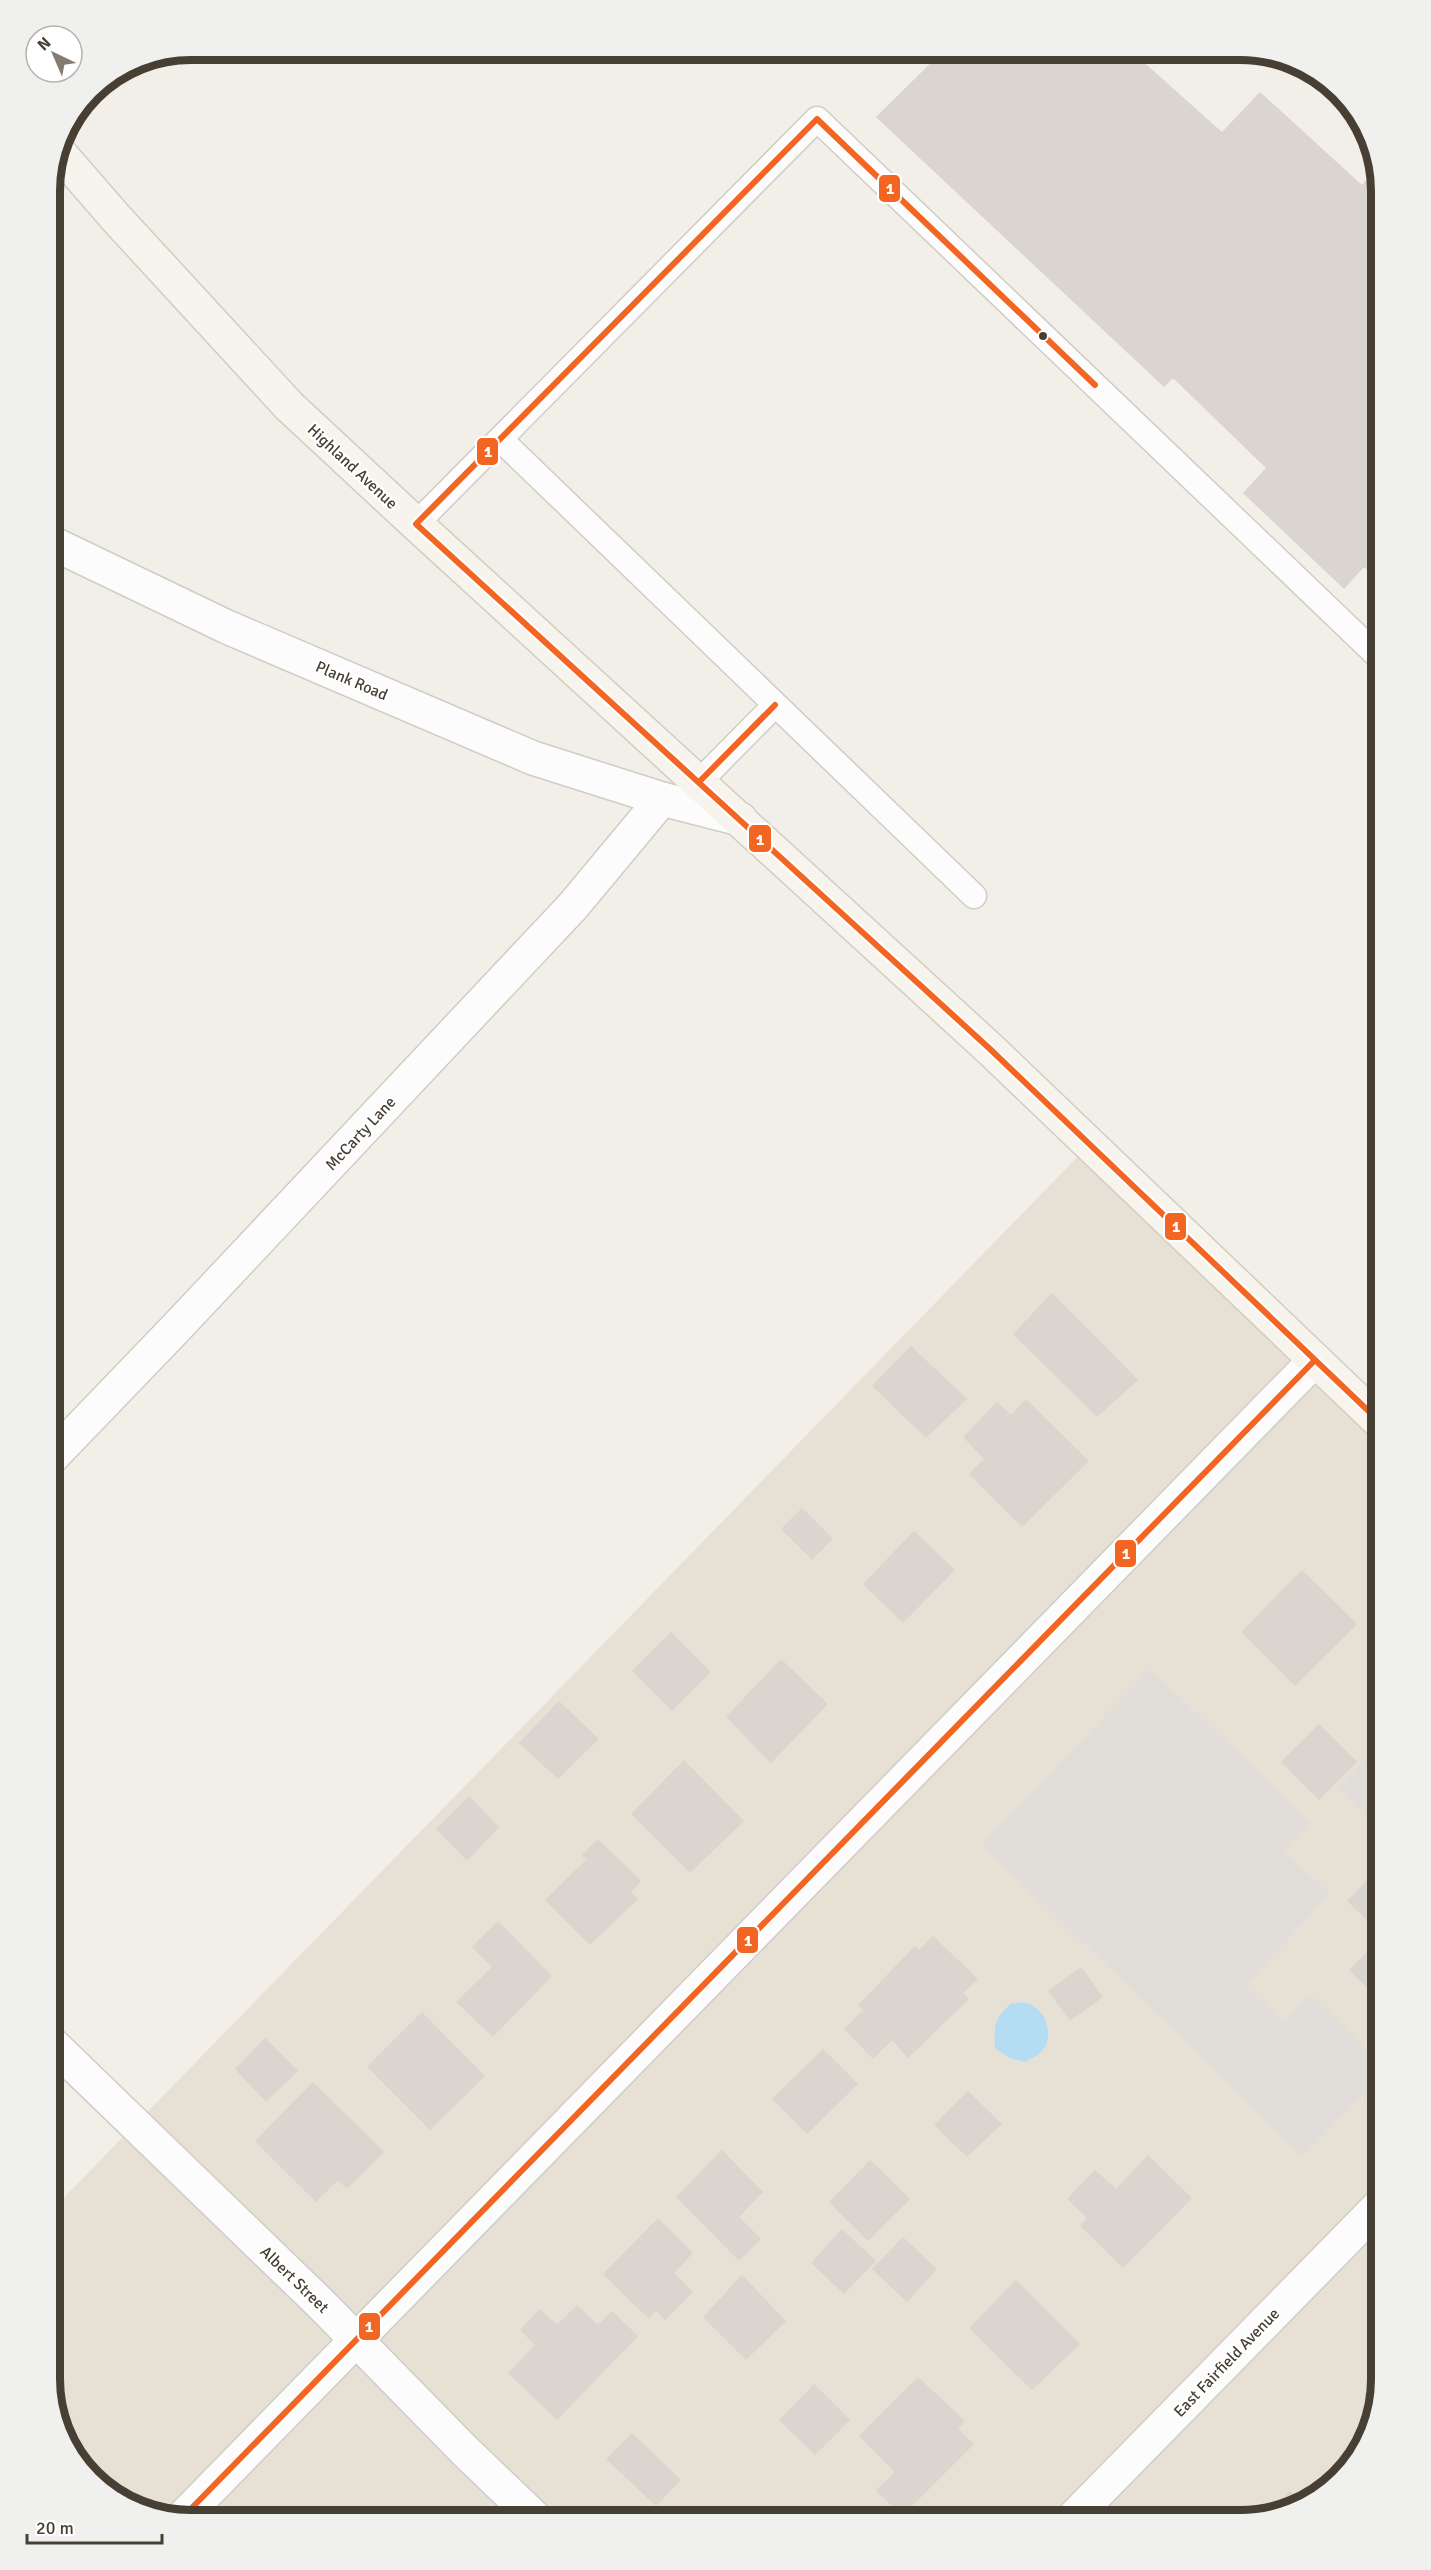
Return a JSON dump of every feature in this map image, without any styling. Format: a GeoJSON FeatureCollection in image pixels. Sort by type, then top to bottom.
{"type":"FeatureCollection","features":[{"type":"Feature","properties":{"kind":"main road","name":"Highland Avenue"},"geometry":{"type":"LineString","coordinates":[[64,158],[289,406],[990,1049],[1371,1413]]}},
{"type":"Feature","properties":{"kind":"street","name":"Plank Road"},"geometry":{"type":"LineString","coordinates":[[60,547],[227,627],[533,758],[662,799],[740,819]]}},
{"type":"Feature","properties":{"kind":"street","name":"McCarty Lane"},"geometry":{"type":"LineString","coordinates":[[60,1449],[573,906],[662,799]]}},
{"type":"Feature","properties":{"kind":"street"},"geometry":{"type":"LineString","coordinates":[[190,2510],[1315,1360]]}},
{"type":"Feature","properties":{"kind":"street","name":"Albert Street"},"geometry":{"type":"LineString","coordinates":[[60,2052],[357,2340],[465,2451],[527,2510]]}},
{"type":"Feature","properties":{"kind":"street","name":"East Fairfield Avenue"},"geometry":{"type":"LineString","coordinates":[[1081,2510],[1371,2215]]}},
{"type":"Feature","properties":{"kind":"lane"},"geometry":{"type":"LineString","coordinates":[[416,524],[817,119],[1371,648]]}},
{"type":"Feature","properties":{"kind":"lane"},"geometry":{"type":"LineString","coordinates":[[500,439],[974,896]]}},
{"type":"Feature","properties":{"kind":"lane"},"geometry":{"type":"LineString","coordinates":[[699,782],[775,705]]}},
{"type":"Feature","properties":{"kind":"shaded area"},"geometry":{"type":"Polygon","coordinates":[[[1092,1142],[1371,1413],[1371,2379],[1367,2413],[1357,2437],[1349,2452],[1320,2483],[1282,2503],[1248,2510],[183,2510],[166,2507],[141,2500],[111,2483],[98,2472],[78,2444],[64,2413],[60,2387],[60,2202],[1092,1142]]]}},
{"type":"Feature","properties":{"kind":"shaded area"},"geometry":{"type":"Polygon","coordinates":[[[1150,1669],[1311,1822],[1283,1850],[1330,1894],[1245,1985],[1283,2022],[1309,1993],[1371,2054],[1371,2087],[1303,2156],[982,1844],[1150,1669]]]}},
{"type":"Feature","properties":{"kind":"shaded area"},"geometry":{"type":"Polygon","coordinates":[[[1371,1754],[1371,1822],[1337,1788],[1371,1754]]]}},
{"type":"Feature","properties":{"kind":"water"},"geometry":{"type":"Polygon","coordinates":[[[1012,2003],[1034,2006],[1044,2017],[1048,2031],[1046,2045],[1042,2051],[1025,2062],[1009,2058],[995,2048],[996,2022],[1012,2003]]]}},
{"type":"Feature","properties":{"kind":"building"},"geometry":{"type":"Polygon","coordinates":[[[935,60],[1140,60],[1222,133],[1260,93],[1362,186],[1370,177],[1371,573],[1364,566],[1344,588],[1244,493],[1267,468],[1173,377],[1164,386],[877,117],[935,60]]]}},
{"type":"Feature","properties":{"kind":"building"},"geometry":{"type":"Polygon","coordinates":[[[1052,1294],[1137,1380],[1097,1416],[1014,1334],[1052,1294]]]}},
{"type":"Feature","properties":{"kind":"building"},"geometry":{"type":"Polygon","coordinates":[[[911,1347],[966,1399],[926,1437],[873,1386],[911,1347]]]}},
{"type":"Feature","properties":{"kind":"building"},"geometry":{"type":"Polygon","coordinates":[[[1026,1400],[1088,1461],[1022,1526],[970,1474],[985,1459],[964,1437],[997,1403],[1011,1416],[1026,1400]]]}},
{"type":"Feature","properties":{"kind":"building"},"geometry":{"type":"Polygon","coordinates":[[[802,1509],[832,1539],[812,1559],[782,1529],[802,1509]]]}},
{"type":"Feature","properties":{"kind":"building"},"geometry":{"type":"Polygon","coordinates":[[[914,1532],[954,1570],[903,1622],[864,1584],[914,1532]]]}},
{"type":"Feature","properties":{"kind":"building"},"geometry":{"type":"Polygon","coordinates":[[[1302,1571],[1356,1624],[1295,1685],[1242,1632],[1302,1571]]]}},
{"type":"Feature","properties":{"kind":"building"},"geometry":{"type":"Polygon","coordinates":[[[671,1633],[710,1672],[672,1710],[633,1671],[671,1633]]]}},
{"type":"Feature","properties":{"kind":"building"},"geometry":{"type":"Polygon","coordinates":[[[781,1660],[827,1704],[771,1762],[727,1717],[781,1660]]]}},
{"type":"Feature","properties":{"kind":"building"},"geometry":{"type":"Polygon","coordinates":[[[559,1702],[598,1739],[558,1778],[520,1743],[559,1702]]]}},
{"type":"Feature","properties":{"kind":"building"},"geometry":{"type":"Polygon","coordinates":[[[1319,1725],[1356,1762],[1319,1799],[1282,1762],[1319,1725]]]}},
{"type":"Feature","properties":{"kind":"building"},"geometry":{"type":"Polygon","coordinates":[[[684,1761],[743,1821],[690,1872],[632,1814],[684,1761]]]}},
{"type":"Feature","properties":{"kind":"building"},"geometry":{"type":"Polygon","coordinates":[[[469,1797],[498,1827],[467,1860],[437,1829],[469,1797]]]}},
{"type":"Feature","properties":{"kind":"building"},"geometry":{"type":"Polygon","coordinates":[[[598,1840],[640,1881],[630,1892],[637,1899],[590,1944],[546,1900],[588,1859],[583,1855],[598,1840]]]}},
{"type":"Feature","properties":{"kind":"building"},"geometry":{"type":"Polygon","coordinates":[[[1371,1877],[1371,1923],[1348,1901],[1371,1877]]]}},
{"type":"Feature","properties":{"kind":"building"},"geometry":{"type":"Polygon","coordinates":[[[498,1922],[551,1976],[493,2036],[457,2002],[493,1967],[473,1947],[498,1922]]]}},
{"type":"Feature","properties":{"kind":"building"},"geometry":{"type":"Polygon","coordinates":[[[933,1937],[977,1979],[962,1993],[968,1999],[908,2057],[892,2039],[873,2058],[845,2029],[864,2010],[859,2005],[915,1947],[919,1951],[933,1937]]]}},
{"type":"Feature","properties":{"kind":"building"},"geometry":{"type":"Polygon","coordinates":[[[1371,1948],[1371,1990],[1350,1970],[1371,1948]]]}},
{"type":"Feature","properties":{"kind":"building"},"geometry":{"type":"Polygon","coordinates":[[[1081,1968],[1102,1997],[1070,2020],[1049,1991],[1081,1968]]]}},
{"type":"Feature","properties":{"kind":"building"},"geometry":{"type":"Polygon","coordinates":[[[422,2013],[484,2076],[430,2129],[368,2067],[422,2013]]]}},
{"type":"Feature","properties":{"kind":"building"},"geometry":{"type":"Polygon","coordinates":[[[265,2039],[297,2071],[266,2101],[236,2069],[265,2039]]]}},
{"type":"Feature","properties":{"kind":"building"},"geometry":{"type":"Polygon","coordinates":[[[823,2050],[857,2084],[807,2133],[773,2099],[823,2050]]]}},
{"type":"Feature","properties":{"kind":"building"},"geometry":{"type":"Polygon","coordinates":[[[313,2083],[383,2152],[347,2188],[338,2179],[316,2201],[256,2141],[313,2083]]]}},
{"type":"Feature","properties":{"kind":"building"},"geometry":{"type":"Polygon","coordinates":[[[968,2092],[1001,2124],[967,2156],[935,2125],[968,2092]]]}},
{"type":"Feature","properties":{"kind":"building"},"geometry":{"type":"Polygon","coordinates":[[[722,2151],[762,2192],[738,2217],[760,2239],[739,2260],[677,2197],[722,2151]]]}},
{"type":"Feature","properties":{"kind":"building"},"geometry":{"type":"Polygon","coordinates":[[[1148,2156],[1191,2198],[1123,2267],[1081,2226],[1088,2218],[1068,2199],[1095,2171],[1116,2190],[1148,2156]]]}},
{"type":"Feature","properties":{"kind":"building"},"geometry":{"type":"Polygon","coordinates":[[[870,2161],[909,2199],[868,2240],[830,2202],[870,2161]]]}},
{"type":"Feature","properties":{"kind":"building"},"geometry":{"type":"Polygon","coordinates":[[[658,2219],[692,2253],[673,2273],[692,2292],[665,2319],[656,2310],[649,2318],[604,2274],[658,2219]]]}},
{"type":"Feature","properties":{"kind":"building"},"geometry":{"type":"Polygon","coordinates":[[[842,2230],[875,2261],[844,2293],[812,2263],[842,2230]]]}},
{"type":"Feature","properties":{"kind":"building"},"geometry":{"type":"Polygon","coordinates":[[[903,2238],[936,2269],[907,2301],[873,2269],[903,2238]]]}},
{"type":"Feature","properties":{"kind":"building"},"geometry":{"type":"Polygon","coordinates":[[[742,2276],[785,2321],[746,2359],[704,2317],[742,2276]]]}},
{"type":"Feature","properties":{"kind":"building"},"geometry":{"type":"Polygon","coordinates":[[[1016,2281],[1079,2344],[1032,2389],[970,2328],[1016,2281]]]}},
{"type":"Feature","properties":{"kind":"building"},"geometry":{"type":"Polygon","coordinates":[[[577,2306],[598,2326],[612,2312],[637,2336],[557,2419],[509,2373],[536,2345],[521,2330],[540,2310],[557,2326],[577,2306]]]}},
{"type":"Feature","properties":{"kind":"building"},"geometry":{"type":"Polygon","coordinates":[[[918,2378],[964,2421],[957,2429],[973,2444],[907,2510],[897,2510],[877,2490],[896,2472],[860,2436],[918,2378]]]}},
{"type":"Feature","properties":{"kind":"building"},"geometry":{"type":"Polygon","coordinates":[[[814,2385],[849,2420],[815,2454],[780,2420],[814,2385]]]}},
{"type":"Feature","properties":{"kind":"building"},"geometry":{"type":"Polygon","coordinates":[[[1370,2388],[1370,2399],[1365,2394],[1370,2388]]]}},
{"type":"Feature","properties":{"kind":"building"},"geometry":{"type":"Polygon","coordinates":[[[632,2434],[680,2480],[656,2505],[607,2459],[632,2434]]]}},
{"type":"Feature","properties":{"kind":"building"},"geometry":{"type":"Polygon","coordinates":[[[1290,2492],[1295,2497],[1290,2500],[1278,2504],[1290,2492]]]}},
{"type":"Feature","properties":{"kind":"transit line","name":"1"},"geometry":{"type":"LineString","coordinates":[[1095,385],[817,119],[416,524],[990,1049],[1371,1413]]}},
{"type":"Feature","properties":{"kind":"transit line","name":"1"},"geometry":{"type":"LineString","coordinates":[[699,782],[775,705]]}},
{"type":"Feature","properties":{"kind":"transit line","name":"1"},"geometry":{"type":"LineString","coordinates":[[190,2510],[1315,1360]]}}]}
